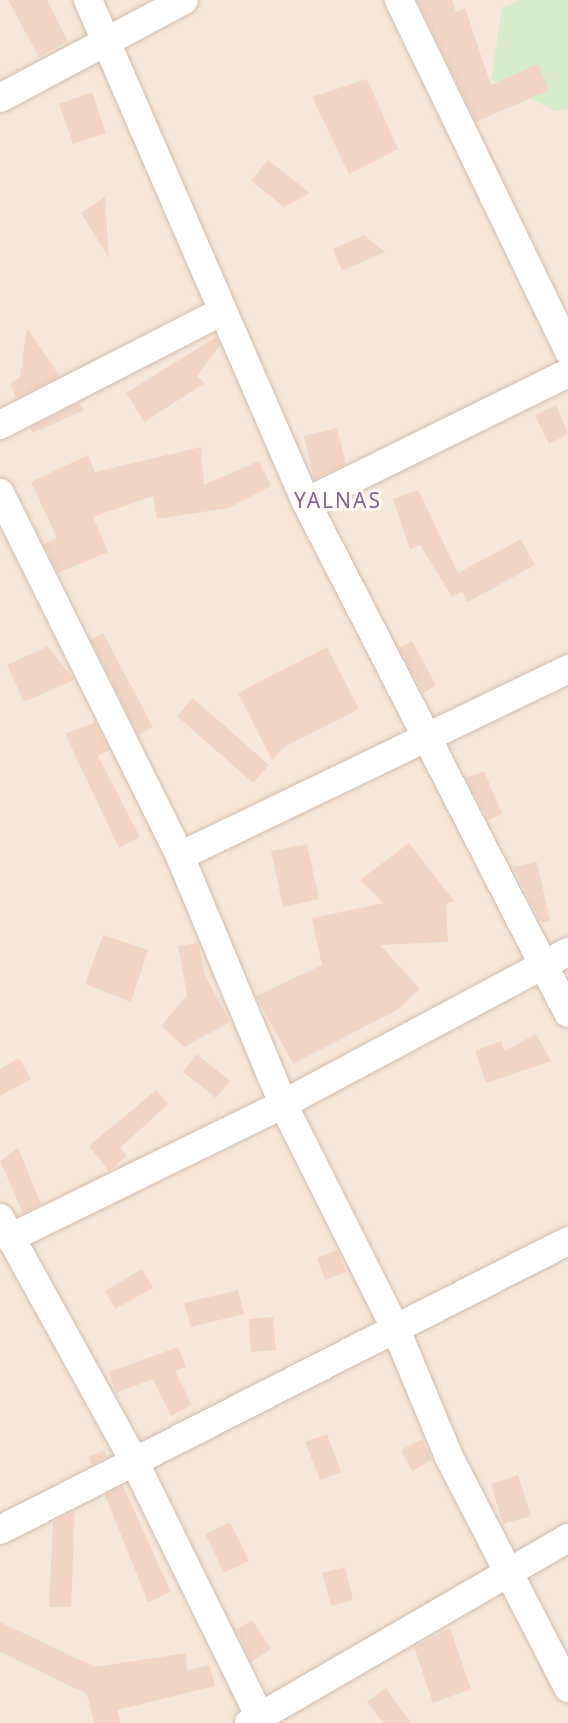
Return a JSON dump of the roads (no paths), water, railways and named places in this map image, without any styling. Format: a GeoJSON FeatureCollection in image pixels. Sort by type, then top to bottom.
{"type":"FeatureCollection","features":[{"type":"Feature","properties":{"kind":"street"},"geometry":{"type":"LineString","coordinates":[[88,0],[306,502],[428,737],[556,958],[568,1013]]}},
{"type":"Feature","properties":{"kind":"street"},"geometry":{"type":"LineString","coordinates":[[0,97],[184,0]]}},
{"type":"Feature","properties":{"kind":"street"},"geometry":{"type":"LineString","coordinates":[[399,0],[568,350]]}},
{"type":"Feature","properties":{"kind":"street"},"geometry":{"type":"LineString","coordinates":[[0,425],[223,311]]}},
{"type":"Feature","properties":{"kind":"street"},"geometry":{"type":"LineString","coordinates":[[306,502],[568,373]]}},
{"type":"Feature","properties":{"kind":"street"},"geometry":{"type":"LineString","coordinates":[[0,493],[180,856],[283,1104],[397,1332],[449,1457],[512,1572],[568,1688]]}},
{"type":"Feature","properties":{"kind":"street"},"geometry":{"type":"LineString","coordinates":[[180,856],[568,669]]}},
{"type":"Feature","properties":{"kind":"street"},"geometry":{"type":"LineString","coordinates":[[556,958],[283,1104],[5,1228],[133,1459],[257,1721],[568,1538]]}},
{"type":"Feature","properties":{"kind":"street"},"geometry":{"type":"LineString","coordinates":[[0,1530],[133,1459],[397,1332],[568,1241]]}},
{"type":"Feature","properties":{"kind":"district","name":"YALNAS"},"geometry":{"type":"Point","coordinates":[338,500]}}]}
